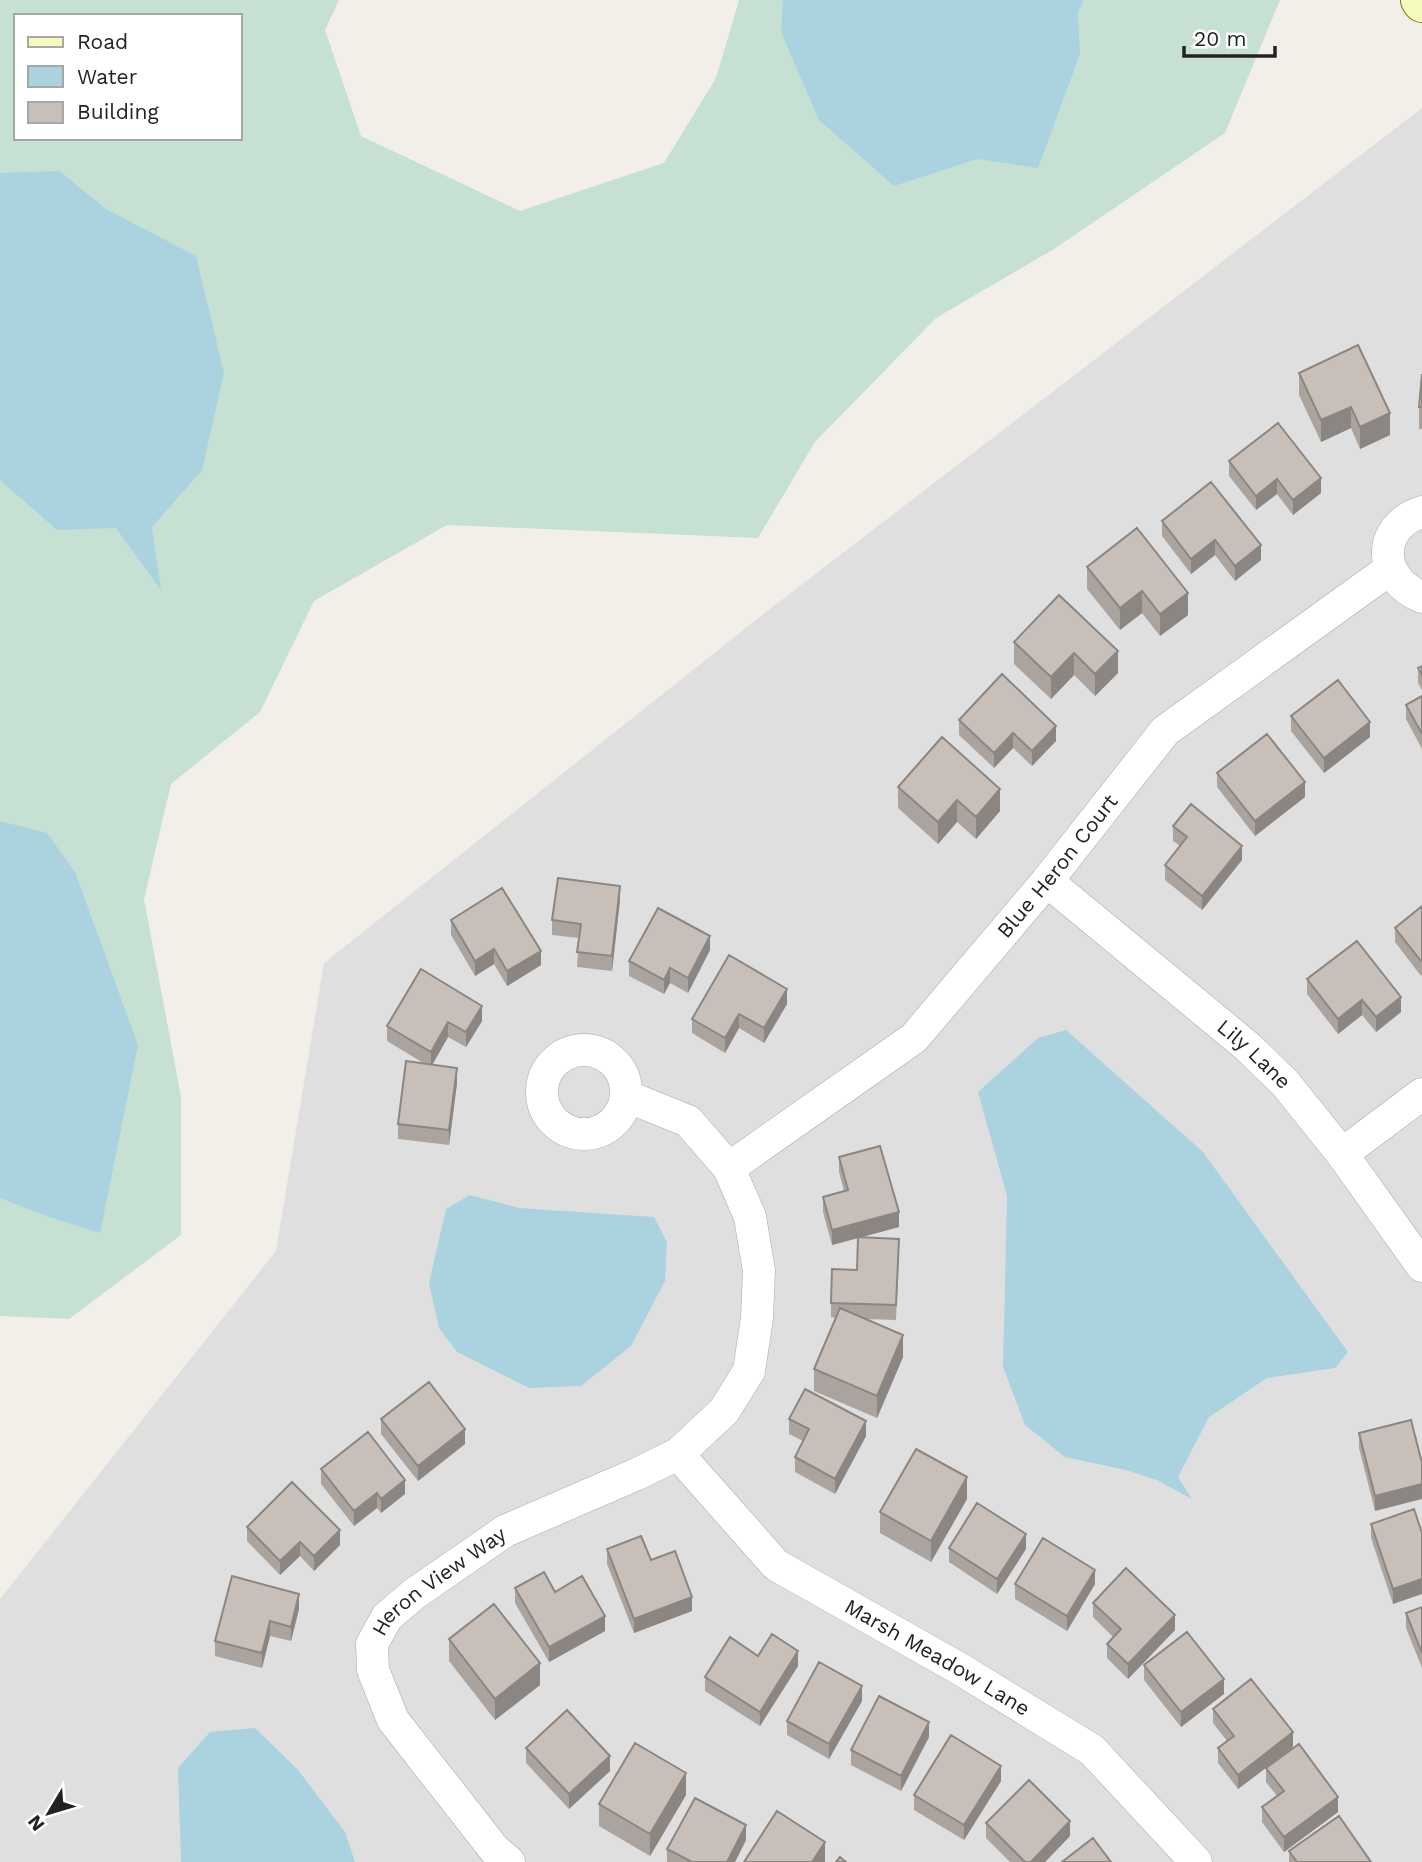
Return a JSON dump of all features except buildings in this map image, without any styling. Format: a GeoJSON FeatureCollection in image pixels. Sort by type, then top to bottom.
{"type":"FeatureCollection","features":[{"type":"Feature","properties":{"kind":"street"},"geometry":{"type":"LineString","coordinates":[[1422,512],[1396,528],[1388,555],[1390,569],[1397,582],[1408,592],[1422,597]]}},
{"type":"Feature","properties":{"kind":"street","name":"Blue Heron Court"},"geometry":{"type":"LineString","coordinates":[[729,1168],[914,1038],[1047,881],[1165,731],[1390,569]]}},
{"type":"Feature","properties":{"kind":"street","name":"Lily Lane"},"geometry":{"type":"LineString","coordinates":[[1047,881],[1248,1047],[1285,1083],[1342,1154],[1422,1266]]}},
{"type":"Feature","properties":{"kind":"street"},"geometry":{"type":"LineString","coordinates":[[1342,1154],[1422,1094]]}},
{"type":"Feature","properties":{"kind":"street","name":"Heron View Way"},"geometry":{"type":"LineString","coordinates":[[509,1862],[494,1849],[393,1720],[373,1670],[372,1644],[387,1617],[414,1594],[505,1531],[678,1454],[724,1411],[749,1370],[757,1318],[759,1271],[750,1217],[729,1168],[688,1121],[626,1096]]}},
{"type":"Feature","properties":{"kind":"street","name":"Marsh Meadow Lane"},"geometry":{"type":"LineString","coordinates":[[678,1454],[776,1565],[960,1669],[1092,1750],[1196,1862]]}},
{"type":"Feature","properties":{"kind":"shaded area"},"geometry":{"type":"Polygon","coordinates":[[[1422,108],[1422,1862],[0,1862],[0,1599],[276,1251],[324,963],[766,612],[1422,108]]]}},
{"type":"Feature","properties":{"kind":"green space"},"geometry":{"type":"Polygon","coordinates":[[[0,0],[339,0],[325,30],[361,136],[520,211],[664,163],[716,78],[739,0],[1280,0],[1225,133],[1054,249],[936,318],[815,442],[758,538],[447,525],[314,601],[260,712],[171,784],[144,899],[181,1097],[181,1235],[69,1319],[0,1316],[0,0]]]}},
{"type":"Feature","properties":{"kind":"water"},"geometry":{"type":"Polygon","coordinates":[[[783,0],[1084,0],[1078,12],[1080,54],[1038,168],[977,159],[894,186],[819,120],[781,32],[783,0]]]}},
{"type":"Feature","properties":{"kind":"water"},"geometry":{"type":"Polygon","coordinates":[[[59,171],[106,209],[196,256],[224,373],[202,470],[152,527],[161,590],[116,528],[57,530],[0,480],[0,173],[59,171]]]}},
{"type":"Feature","properties":{"kind":"water"},"geometry":{"type":"Polygon","coordinates":[[[0,821],[47,833],[75,872],[138,1045],[100,1233],[0,1198],[0,821]]]}},
{"type":"Feature","properties":{"kind":"water"},"geometry":{"type":"Polygon","coordinates":[[[1066,1030],[1203,1152],[1348,1352],[1335,1368],[1267,1378],[1209,1417],[1178,1477],[1192,1499],[1157,1480],[1126,1470],[1065,1457],[1025,1425],[1003,1367],[1007,1196],[978,1092],[1038,1038],[1066,1030]]]}},
{"type":"Feature","properties":{"kind":"water"},"geometry":{"type":"Polygon","coordinates":[[[470,1195],[519,1208],[654,1217],[667,1242],[665,1281],[631,1346],[581,1386],[529,1388],[457,1352],[439,1328],[429,1283],[446,1209],[470,1195]]]}},
{"type":"Feature","properties":{"kind":"water"},"geometry":{"type":"Polygon","coordinates":[[[255,1728],[298,1770],[345,1832],[355,1862],[181,1862],[178,1768],[210,1732],[255,1728]]]}}]}
